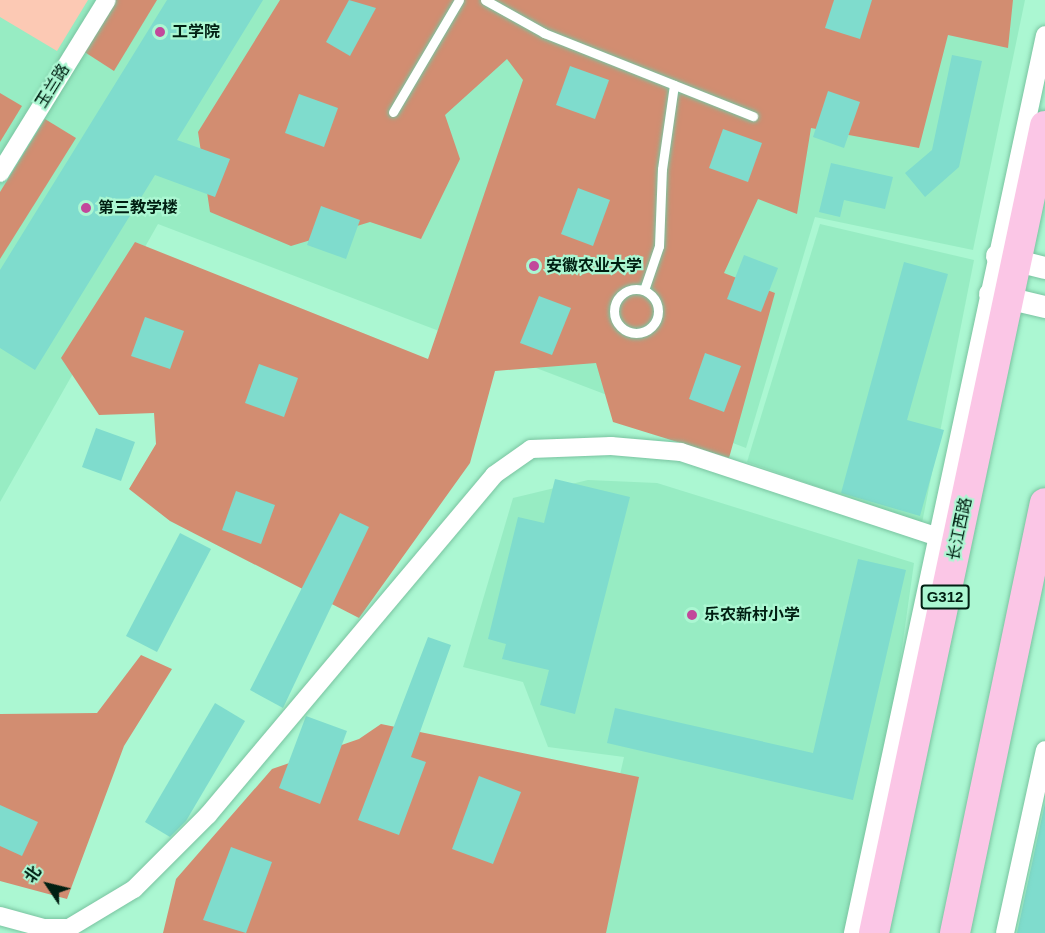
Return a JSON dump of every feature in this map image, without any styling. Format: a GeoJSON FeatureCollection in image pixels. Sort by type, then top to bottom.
{"type":"FeatureCollection","features":[{"type":"Feature","properties":{"kind":"highway","name":"长江西路"},"geometry":{"type":"LineString","coordinates":[[874,933],[1006,259],[1045,126]]}},
{"type":"Feature","properties":{"kind":"highway"},"geometry":{"type":"LineString","coordinates":[[955,933],[1045,503]]}},
{"type":"Feature","properties":{"kind":"street","name":"玉兰路"},"geometry":{"type":"LineString","coordinates":[[0,173],[107,0]]}},
{"type":"Feature","properties":{"kind":"street"},"geometry":{"type":"LineString","coordinates":[[1045,35],[1006,259],[1045,268]]}},
{"type":"Feature","properties":{"kind":"street"},"geometry":{"type":"LineString","coordinates":[[853,933],[938,537],[999,297],[1045,307]]}},
{"type":"Feature","properties":{"kind":"street"},"geometry":{"type":"LineString","coordinates":[[0,916],[44,928],[69,928],[134,889],[223,797],[494,475],[531,449],[612,446],[681,452],[938,537]]}},
{"type":"Feature","properties":{"kind":"street"},"geometry":{"type":"LineString","coordinates":[[1005,933],[1045,750]]}},
{"type":"Feature","properties":{"kind":"lane"},"geometry":{"type":"LineString","coordinates":[[393,112],[459,0]]}},
{"type":"Feature","properties":{"kind":"lane"},"geometry":{"type":"LineString","coordinates":[[485,0],[544,33],[753,116]]}},
{"type":"Feature","properties":{"kind":"lane"},"geometry":{"type":"LineString","coordinates":[[644,290],[659,246],[662,169],[674,85]]}},
{"type":"Feature","properties":{"kind":"lane"},"geometry":{"type":"LineString","coordinates":[[630,289],[644,290],[658,305],[657,319],[640,333],[625,330],[615,319],[615,303],[630,289]]}},
{"type":"Feature","properties":{"kind":"shaded area","name":"安徽农业大学"},"geometry":{"type":"Polygon","coordinates":[[[0,0],[1025,0],[973,250],[815,217],[746,448],[158,224],[0,502],[0,0]]]}},
{"type":"Feature","properties":{"kind":"shaded area"},"geometry":{"type":"Polygon","coordinates":[[[0,0],[88,0],[57,51],[0,17],[0,0]]]}},
{"type":"Feature","properties":{"kind":"shaded area"},"geometry":{"type":"Polygon","coordinates":[[[115,0],[157,0],[114,71],[83,51],[115,0]]]}},
{"type":"Feature","properties":{"kind":"shaded area","name":"安徽农业大学"},"geometry":{"type":"Polygon","coordinates":[[[280,0],[1013,0],[1008,48],[948,35],[919,148],[811,128],[797,214],[758,199],[724,273],[775,293],[729,458],[613,422],[596,363],[495,371],[470,463],[359,618],[170,521],[129,489],[156,444],[154,413],[99,415],[61,358],[135,242],[428,359],[523,80],[507,59],[445,115],[460,159],[421,239],[370,222],[291,246],[210,212],[198,132],[280,0]]]}},
{"type":"Feature","properties":{"kind":"shaded area"},"geometry":{"type":"Polygon","coordinates":[[[0,93],[22,106],[0,142],[0,93]]]}},
{"type":"Feature","properties":{"kind":"shaded area"},"geometry":{"type":"Polygon","coordinates":[[[45,119],[76,138],[0,259],[0,192],[45,119]]]}},
{"type":"Feature","properties":{"kind":"shaded area"},"geometry":{"type":"Polygon","coordinates":[[[820,224],[974,260],[922,523],[747,462],[820,224]]]}},
{"type":"Feature","properties":{"kind":"shaded area","name":"乐农新村小学"},"geometry":{"type":"Polygon","coordinates":[[[588,480],[657,483],[914,563],[878,818],[853,933],[584,933],[624,757],[548,747],[523,682],[463,667],[513,498],[588,480]]]}},
{"type":"Feature","properties":{"kind":"shaded area"},"geometry":{"type":"Polygon","coordinates":[[[141,655],[172,669],[124,746],[67,899],[0,881],[0,714],[97,713],[141,655]]]}},
{"type":"Feature","properties":{"kind":"shaded area"},"geometry":{"type":"Polygon","coordinates":[[[381,724],[639,777],[606,933],[163,933],[176,879],[272,769],[359,739],[381,724]]]}},
{"type":"Feature","properties":{"kind":"building","name":"第三教学楼"},"geometry":{"type":"Polygon","coordinates":[[[167,0],[263,0],[177,140],[230,159],[215,197],[155,175],[35,370],[0,348],[0,270],[167,0]]]}},
{"type":"Feature","properties":{"kind":"building"},"geometry":{"type":"Polygon","coordinates":[[[349,0],[376,8],[350,56],[326,42],[349,0]]]}},
{"type":"Feature","properties":{"kind":"building"},"geometry":{"type":"Polygon","coordinates":[[[834,0],[872,0],[860,39],[825,28],[834,0]]]}},
{"type":"Feature","properties":{"kind":"building"},"geometry":{"type":"Polygon","coordinates":[[[952,55],[982,61],[959,167],[925,197],[905,173],[932,150],[952,55]]]}},
{"type":"Feature","properties":{"kind":"building"},"geometry":{"type":"Polygon","coordinates":[[[570,66],[609,80],[595,119],[556,105],[570,66]]]}},
{"type":"Feature","properties":{"kind":"building"},"geometry":{"type":"Polygon","coordinates":[[[828,91],[860,102],[844,148],[813,137],[828,91]]]}},
{"type":"Feature","properties":{"kind":"building"},"geometry":{"type":"Polygon","coordinates":[[[299,94],[338,108],[324,147],[285,133],[299,94]]]}},
{"type":"Feature","properties":{"kind":"building"},"geometry":{"type":"Polygon","coordinates":[[[723,129],[762,143],[748,182],[709,168],[723,129]]]}},
{"type":"Feature","properties":{"kind":"building"},"geometry":{"type":"Polygon","coordinates":[[[831,163],[893,177],[885,209],[844,200],[840,217],[819,212],[831,163]]]}},
{"type":"Feature","properties":{"kind":"building"},"geometry":{"type":"Polygon","coordinates":[[[578,188],[610,200],[593,246],[561,234],[578,188]]]}},
{"type":"Feature","properties":{"kind":"building"},"geometry":{"type":"Polygon","coordinates":[[[321,206],[360,220],[346,259],[307,245],[321,206]]]}},
{"type":"Feature","properties":{"kind":"building"},"geometry":{"type":"Polygon","coordinates":[[[744,255],[778,268],[761,312],[727,299],[744,255]]]}},
{"type":"Feature","properties":{"kind":"building"},"geometry":{"type":"Polygon","coordinates":[[[904,262],[948,274],[907,420],[944,430],[920,516],[841,493],[904,262]]]}},
{"type":"Feature","properties":{"kind":"building"},"geometry":{"type":"Polygon","coordinates":[[[539,296],[571,308],[552,355],[520,343],[539,296]]]}},
{"type":"Feature","properties":{"kind":"building"},"geometry":{"type":"Polygon","coordinates":[[[145,317],[184,331],[170,369],[131,356],[145,317]]]}},
{"type":"Feature","properties":{"kind":"building"},"geometry":{"type":"Polygon","coordinates":[[[705,353],[741,366],[724,412],[689,399],[705,353]]]}},
{"type":"Feature","properties":{"kind":"building"},"geometry":{"type":"Polygon","coordinates":[[[259,364],[298,378],[284,417],[245,403],[259,364]]]}},
{"type":"Feature","properties":{"kind":"building"},"geometry":{"type":"Polygon","coordinates":[[[96,428],[135,442],[121,481],[82,467],[96,428]]]}},
{"type":"Feature","properties":{"kind":"building"},"geometry":{"type":"Polygon","coordinates":[[[555,479],[630,497],[575,714],[540,705],[549,670],[502,659],[506,644],[488,639],[518,517],[544,523],[555,479]]]}},
{"type":"Feature","properties":{"kind":"building"},"geometry":{"type":"Polygon","coordinates":[[[236,491],[275,505],[261,544],[222,530],[236,491]]]}},
{"type":"Feature","properties":{"kind":"building"},"geometry":{"type":"Polygon","coordinates":[[[340,513],[369,527],[283,708],[250,690],[340,513]]]}},
{"type":"Feature","properties":{"kind":"building"},"geometry":{"type":"Polygon","coordinates":[[[180,533],[211,549],[157,652],[126,636],[180,533]]]}},
{"type":"Feature","properties":{"kind":"building"},"geometry":{"type":"Polygon","coordinates":[[[858,559],[906,570],[853,800],[607,743],[615,708],[813,753],[858,559]]]}},
{"type":"Feature","properties":{"kind":"building"},"geometry":{"type":"Polygon","coordinates":[[[428,637],[451,645],[411,757],[426,762],[399,835],[358,820],[428,637]]]}},
{"type":"Feature","properties":{"kind":"building"},"geometry":{"type":"Polygon","coordinates":[[[215,703],[245,721],[186,821],[170,837],[145,822],[215,703]]]}},
{"type":"Feature","properties":{"kind":"building"},"geometry":{"type":"Polygon","coordinates":[[[306,716],[347,731],[320,804],[279,788],[306,716]]]}},
{"type":"Feature","properties":{"kind":"building"},"geometry":{"type":"Polygon","coordinates":[[[479,776],[521,792],[493,864],[452,849],[479,776]]]}},
{"type":"Feature","properties":{"kind":"building"},"geometry":{"type":"Polygon","coordinates":[[[1045,803],[1045,933],[1017,933],[1045,803]]]}},
{"type":"Feature","properties":{"kind":"building"},"geometry":{"type":"Polygon","coordinates":[[[0,805],[38,822],[22,856],[0,846],[0,805]]]}},
{"type":"Feature","properties":{"kind":"building"},"geometry":{"type":"Polygon","coordinates":[[[231,847],[272,862],[246,933],[203,920],[231,847]]]}},
{"type":"Feature","properties":{"kind":"place","name":"工学院"},"geometry":{"type":"Point","coordinates":[160,32]}},
{"type":"Feature","properties":{"kind":"place","name":"第三教学楼"},"geometry":{"type":"Point","coordinates":[86,208]}},
{"type":"Feature","properties":{"kind":"place","name":"安徽农业大学"},"geometry":{"type":"Point","coordinates":[534,266]}},
{"type":"Feature","properties":{"kind":"place","name":"乐农新村小学"},"geometry":{"type":"Point","coordinates":[692,615]}}]}
